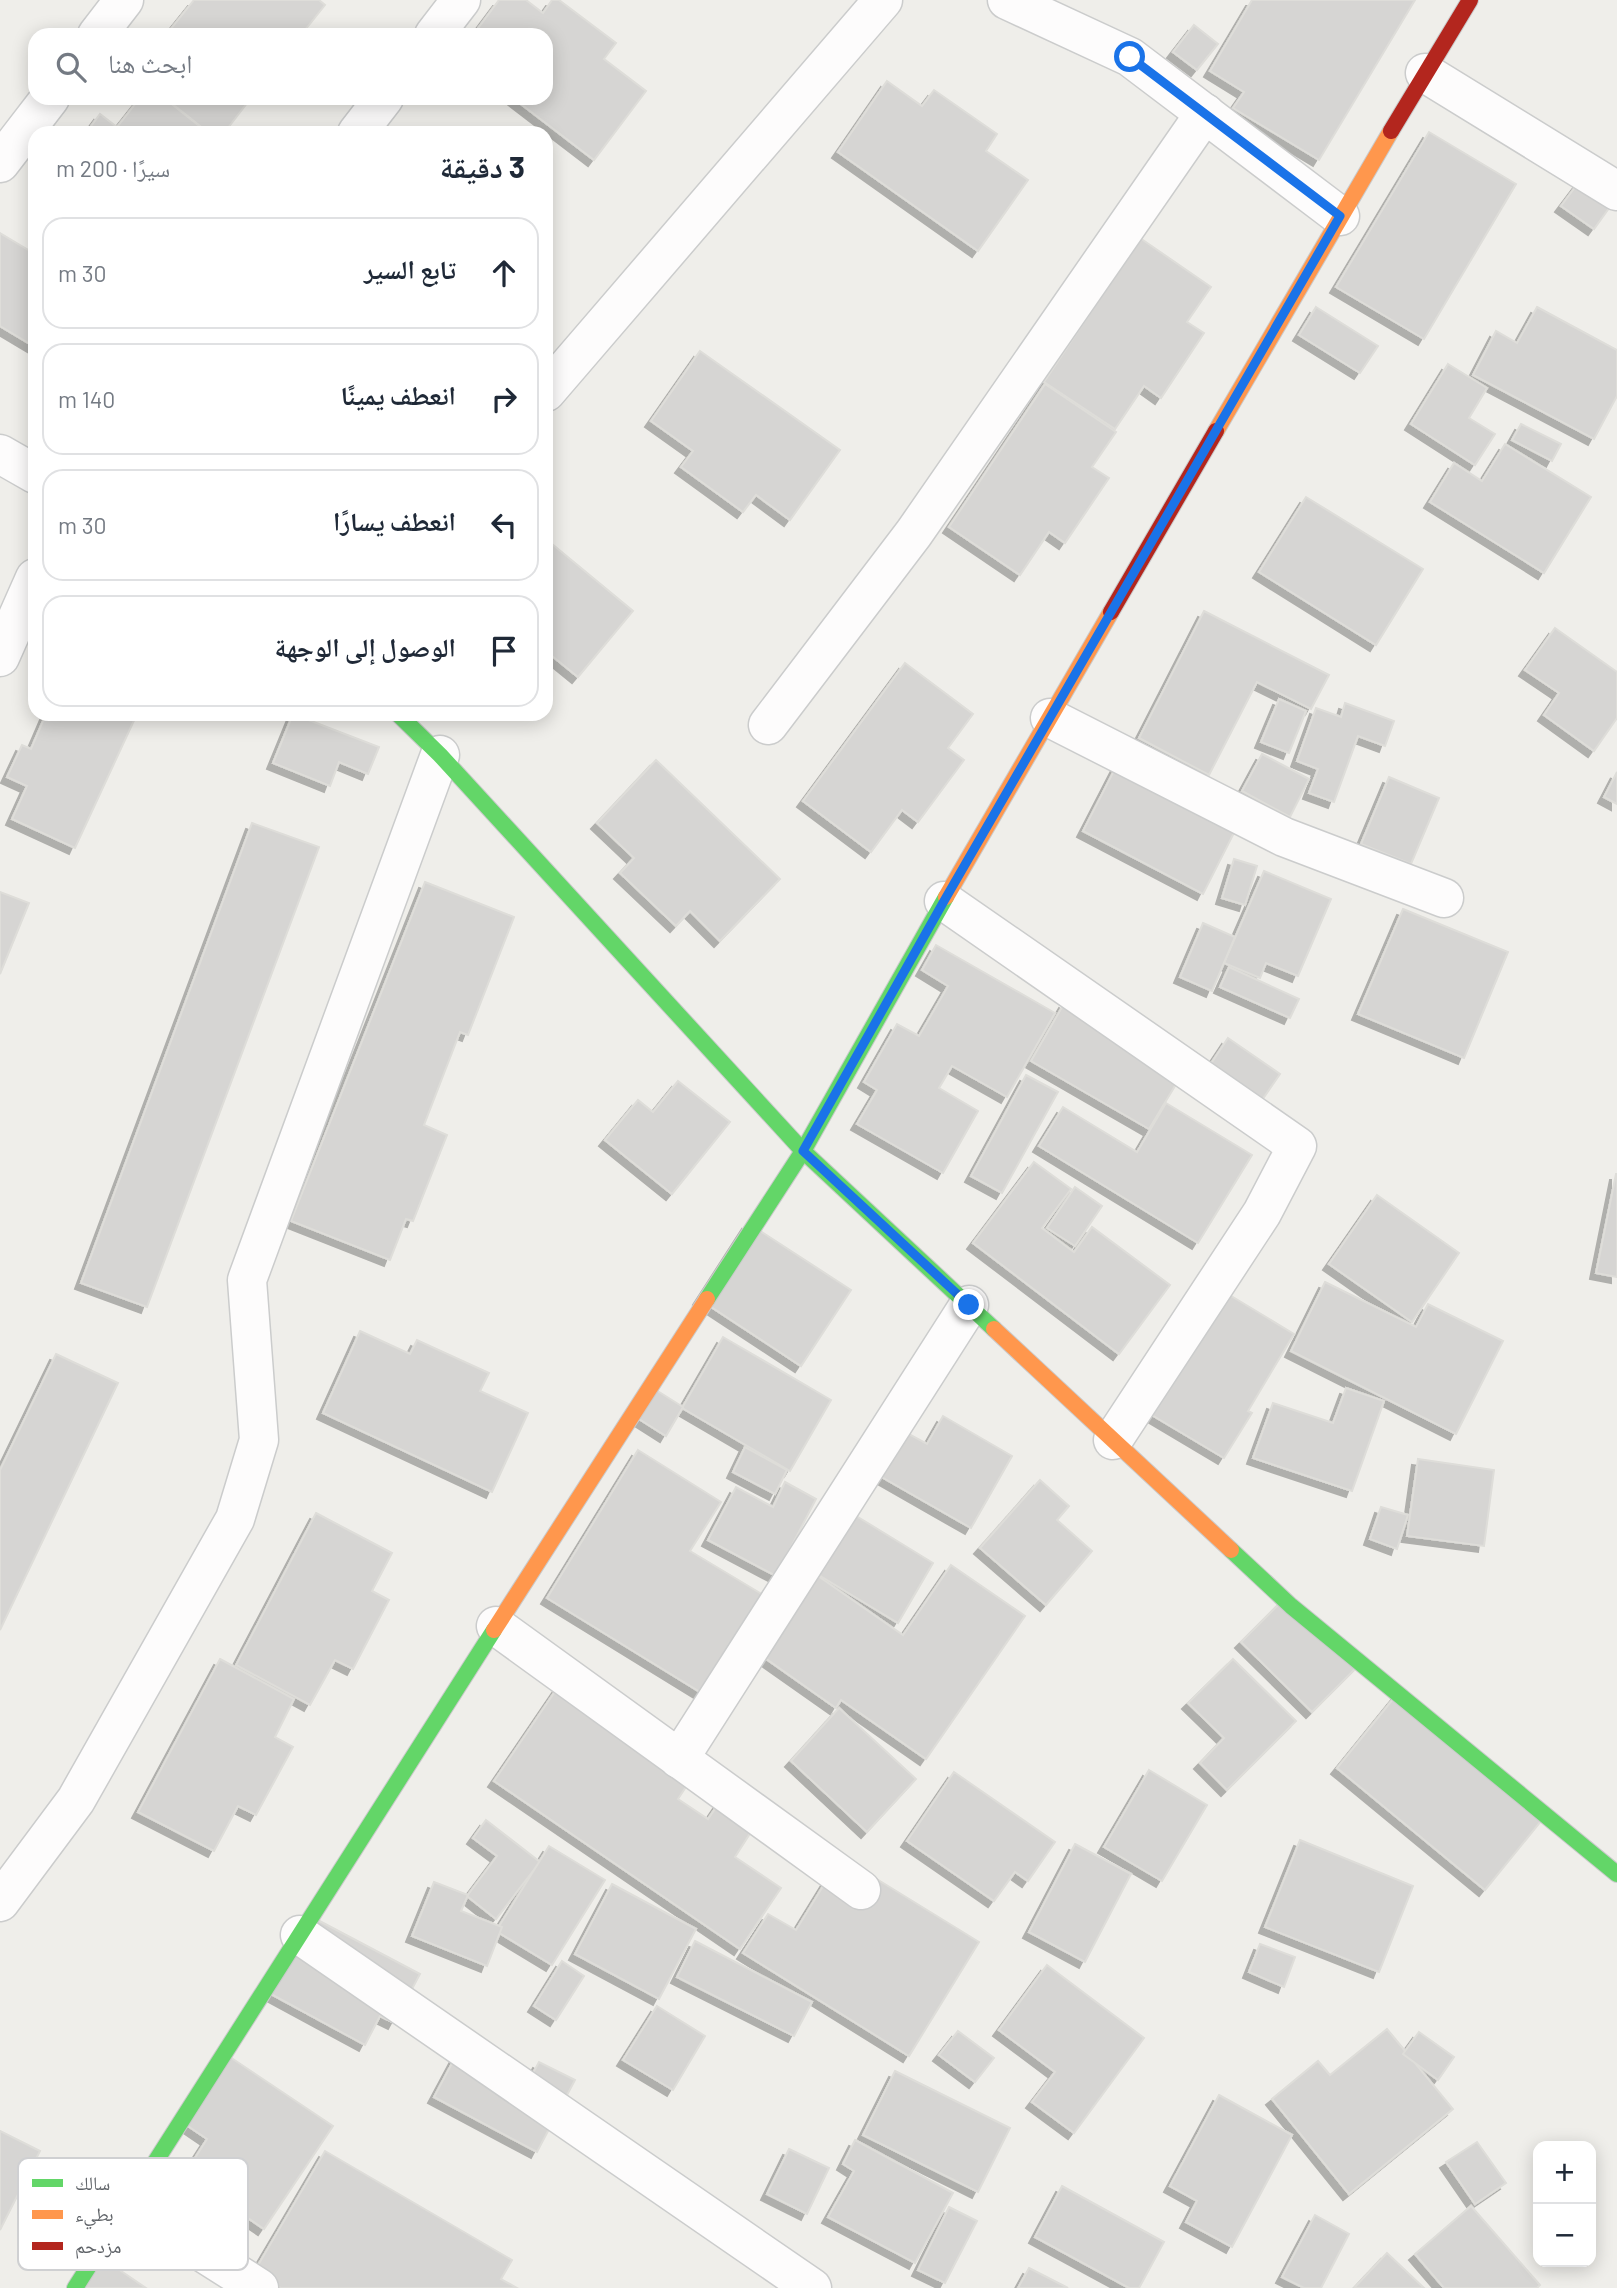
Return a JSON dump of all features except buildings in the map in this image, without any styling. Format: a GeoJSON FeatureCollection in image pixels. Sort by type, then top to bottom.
{"type":"FeatureCollection","features":[{"type":"Feature","properties":{"kind":"street"},"geometry":{"type":"LineString","coordinates":[[102,28],[124,0]]}},
{"type":"Feature","properties":{"kind":"street"},"geometry":{"type":"LineString","coordinates":[[439,28],[461,0]]}},
{"type":"Feature","properties":{"kind":"street"},"geometry":{"type":"LineString","coordinates":[[553,384],[883,0]]}},
{"type":"Feature","properties":{"kind":"street"},"geometry":{"type":"LineString","coordinates":[[1007,0],[1130,57],[1340,216]]}},
{"type":"Feature","properties":{"kind":"street"},"geometry":{"type":"LineString","coordinates":[[158,2158],[496,1626],[803,1151],[944,901],[1340,216],[1470,0]]}},
{"type":"Feature","properties":{"kind":"street"},"geometry":{"type":"LineString","coordinates":[[1425,74],[1617,191]]}},
{"type":"Feature","properties":{"kind":"street"},"geometry":{"type":"LineString","coordinates":[[28,126],[45,105]]}},
{"type":"Feature","properties":{"kind":"street"},"geometry":{"type":"LineString","coordinates":[[362,126],[378,105]]}},
{"type":"Feature","properties":{"kind":"street"},"geometry":{"type":"LineString","coordinates":[[768,725],[914,533],[1205,113]]}},
{"type":"Feature","properties":{"kind":"street"},"geometry":{"type":"LineString","coordinates":[[0,163],[28,127]]}},
{"type":"Feature","properties":{"kind":"street"},"geometry":{"type":"LineString","coordinates":[[0,454],[28,470]]}},
{"type":"Feature","properties":{"kind":"street"},"geometry":{"type":"LineString","coordinates":[[0,657],[28,594]]}},
{"type":"Feature","properties":{"kind":"street"},"geometry":{"type":"LineString","coordinates":[[1050,718],[1284,837],[1444,898]]}},
{"type":"Feature","properties":{"kind":"street"},"geometry":{"type":"LineString","coordinates":[[405,721],[440,755],[803,1151],[1291,1606],[1617,1874]]}},
{"type":"Feature","properties":{"kind":"street"},"geometry":{"type":"LineString","coordinates":[[0,1902],[76,1800],[234,1519],[259,1440],[247,1280],[440,755]]}},
{"type":"Feature","properties":{"kind":"street"},"geometry":{"type":"LineString","coordinates":[[944,901],[1297,1146],[1262,1213],[1113,1440]]}},
{"type":"Feature","properties":{"kind":"street"},"geometry":{"type":"LineString","coordinates":[[679,1759],[969,1305]]}},
{"type":"Feature","properties":{"kind":"street"},"geometry":{"type":"LineString","coordinates":[[496,1626],[861,1890]]}},
{"type":"Feature","properties":{"kind":"street"},"geometry":{"type":"LineString","coordinates":[[300,1935],[812,2288]]}},
{"type":"Feature","properties":{"kind":"street"},"geometry":{"type":"LineString","coordinates":[[75,2288],[86,2270]]}},
{"type":"Feature","properties":{"kind":"street"},"geometry":{"type":"LineString","coordinates":[[231,2270],[259,2288]]}},
{"type":"Feature","properties":{"kind":"traffic: fast"},"geometry":{"type":"LineString","coordinates":[[405,721],[440,755],[803,1151],[994,1329]]}},
{"type":"Feature","properties":{"kind":"traffic: fast"},"geometry":{"type":"LineString","coordinates":[[707,1299],[803,1151],[946,897]]}},
{"type":"Feature","properties":{"kind":"traffic: fast"},"geometry":{"type":"LineString","coordinates":[[1231,1550],[1291,1606],[1617,1874]]}},
{"type":"Feature","properties":{"kind":"traffic: fast"},"geometry":{"type":"LineString","coordinates":[[158,2158],[494,1630]]}},
{"type":"Feature","properties":{"kind":"traffic: fast"},"geometry":{"type":"LineString","coordinates":[[75,2288],[86,2270]]}},
{"type":"Feature","properties":{"kind":"traffic: slow"},"geometry":{"type":"LineString","coordinates":[[1216,431],[1391,131]]}},
{"type":"Feature","properties":{"kind":"traffic: slow"},"geometry":{"type":"LineString","coordinates":[[946,897],[1111,612]]}},
{"type":"Feature","properties":{"kind":"traffic: slow"},"geometry":{"type":"LineString","coordinates":[[494,1630],[707,1299]]}},
{"type":"Feature","properties":{"kind":"traffic: slow"},"geometry":{"type":"LineString","coordinates":[[994,1329],[1231,1550]]}},
{"type":"Feature","properties":{"kind":"traffic: jam"},"geometry":{"type":"LineString","coordinates":[[1391,131],[1470,0]]}},
{"type":"Feature","properties":{"kind":"traffic: jam"},"geometry":{"type":"LineString","coordinates":[[1111,612],[1216,431]]}},
{"type":"Feature","properties":{"kind":"route"},"geometry":{"type":"LineString","coordinates":[[969,1305],[803,1151],[944,901],[1340,216],[1130,57]]}}]}
